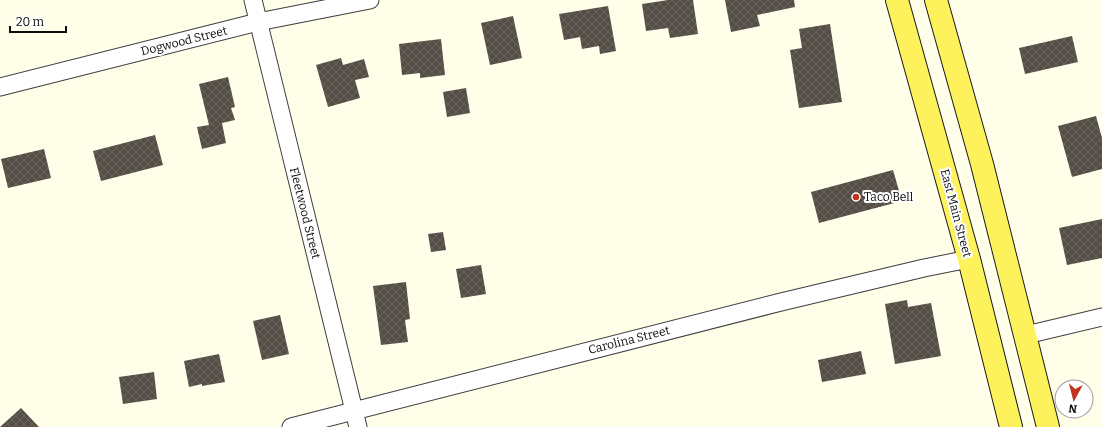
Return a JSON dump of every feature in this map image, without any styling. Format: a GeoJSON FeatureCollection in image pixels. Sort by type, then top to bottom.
{"type":"FeatureCollection","features":[{"type":"Feature","properties":{"kind":"main road","name":"East Main Street"},"geometry":{"type":"LineString","coordinates":[[897,0],[969,259],[1011,427]]}},
{"type":"Feature","properties":{"kind":"main road"},"geometry":{"type":"LineString","coordinates":[[936,0],[982,164],[1048,427]]}},
{"type":"Feature","properties":{"kind":"street","name":"Fleetwood Street"},"geometry":{"type":"LineString","coordinates":[[253,0],[358,427]]}},
{"type":"Feature","properties":{"kind":"street","name":"Dogwood Street"},"geometry":{"type":"LineString","coordinates":[[0,87],[258,22],[370,0]]}},
{"type":"Feature","properties":{"kind":"street","name":"Carolina Street"},"geometry":{"type":"LineString","coordinates":[[291,427],[781,302],[924,268],[969,259]]}},
{"type":"Feature","properties":{"kind":"street"},"geometry":{"type":"LineString","coordinates":[[1026,335],[1102,317]]}},
{"type":"Feature","properties":{"kind":"building"},"geometry":{"type":"Polygon","coordinates":[[[668,0],[693,0],[698,34],[670,38],[668,28],[646,31],[642,4],[668,0]]]}},
{"type":"Feature","properties":{"kind":"building"},"geometry":{"type":"Polygon","coordinates":[[[725,0],[794,0],[795,7],[757,15],[760,26],[731,32],[725,0]]]}},
{"type":"Feature","properties":{"kind":"building"},"geometry":{"type":"Polygon","coordinates":[[[608,6],[616,51],[600,54],[599,46],[582,49],[580,37],[564,40],[559,14],[608,6]]]}},
{"type":"Feature","properties":{"kind":"building"},"geometry":{"type":"Polygon","coordinates":[[[513,16],[522,58],[490,65],[481,23],[513,16]]]}},
{"type":"Feature","properties":{"kind":"building"},"geometry":{"type":"Polygon","coordinates":[[[830,24],[842,102],[799,108],[790,50],[802,48],[799,29],[830,24]]]}},
{"type":"Feature","properties":{"kind":"building"},"geometry":{"type":"Polygon","coordinates":[[[1072,36],[1078,62],[1025,74],[1019,48],[1072,36]]]}},
{"type":"Feature","properties":{"kind":"building"},"geometry":{"type":"Polygon","coordinates":[[[441,39],[445,75],[420,78],[420,73],[402,75],[399,44],[441,39]]]}},
{"type":"Feature","properties":{"kind":"building"},"geometry":{"type":"Polygon","coordinates":[[[341,58],[343,65],[364,59],[369,77],[355,80],[360,98],[328,107],[316,65],[341,58]]]}},
{"type":"Feature","properties":{"kind":"building"},"geometry":{"type":"Polygon","coordinates":[[[228,77],[235,107],[231,108],[235,120],[222,123],[226,143],[202,149],[197,127],[209,125],[199,84],[228,77]]]}},
{"type":"Feature","properties":{"kind":"building"},"geometry":{"type":"Polygon","coordinates":[[[466,88],[470,113],[447,117],[443,92],[466,88]]]}},
{"type":"Feature","properties":{"kind":"building"},"geometry":{"type":"Polygon","coordinates":[[[1096,116],[1102,138],[1102,169],[1072,177],[1058,126],[1096,116]]]}},
{"type":"Feature","properties":{"kind":"building"},"geometry":{"type":"Polygon","coordinates":[[[155,135],[163,165],[101,181],[93,151],[155,135]]]}},
{"type":"Feature","properties":{"kind":"building"},"geometry":{"type":"Polygon","coordinates":[[[44,149],[51,178],[8,188],[1,159],[44,149]]]}},
{"type":"Feature","properties":{"kind":"building","name":"Taco Bell"},"geometry":{"type":"Polygon","coordinates":[[[893,170],[902,201],[819,223],[811,192],[893,170]]]}},
{"type":"Feature","properties":{"kind":"building"},"geometry":{"type":"Polygon","coordinates":[[[1102,219],[1102,258],[1067,265],[1059,228],[1102,219]]]}},
{"type":"Feature","properties":{"kind":"building"},"geometry":{"type":"Polygon","coordinates":[[[443,232],[446,250],[431,252],[428,234],[443,232]]]}},
{"type":"Feature","properties":{"kind":"building"},"geometry":{"type":"Polygon","coordinates":[[[481,265],[486,294],[461,298],[456,269],[481,265]]]}},
{"type":"Feature","properties":{"kind":"building"},"geometry":{"type":"Polygon","coordinates":[[[406,282],[410,319],[405,320],[408,342],[381,345],[373,286],[406,282]]]}},
{"type":"Feature","properties":{"kind":"building"},"geometry":{"type":"Polygon","coordinates":[[[907,300],[908,307],[931,303],[941,356],[895,364],[885,304],[907,300]]]}},
{"type":"Feature","properties":{"kind":"building"},"geometry":{"type":"Polygon","coordinates":[[[280,315],[289,354],[262,360],[253,321],[280,315]]]}},
{"type":"Feature","properties":{"kind":"building"},"geometry":{"type":"Polygon","coordinates":[[[861,351],[866,374],[822,382],[818,360],[861,351]]]}},
{"type":"Feature","properties":{"kind":"building"},"geometry":{"type":"Polygon","coordinates":[[[219,354],[225,382],[189,387],[184,361],[219,354]]]}},
{"type":"Feature","properties":{"kind":"building"},"geometry":{"type":"Polygon","coordinates":[[[154,372],[157,399],[123,404],[119,377],[154,372]]]}},
{"type":"Feature","properties":{"kind":"building"},"geometry":{"type":"Polygon","coordinates":[[[21,408],[39,427],[0,427],[21,408]]]}},
{"type":"Feature","properties":{"kind":"place","name":"Taco Bell"},"geometry":{"type":"Point","coordinates":[856,197]}}]}
